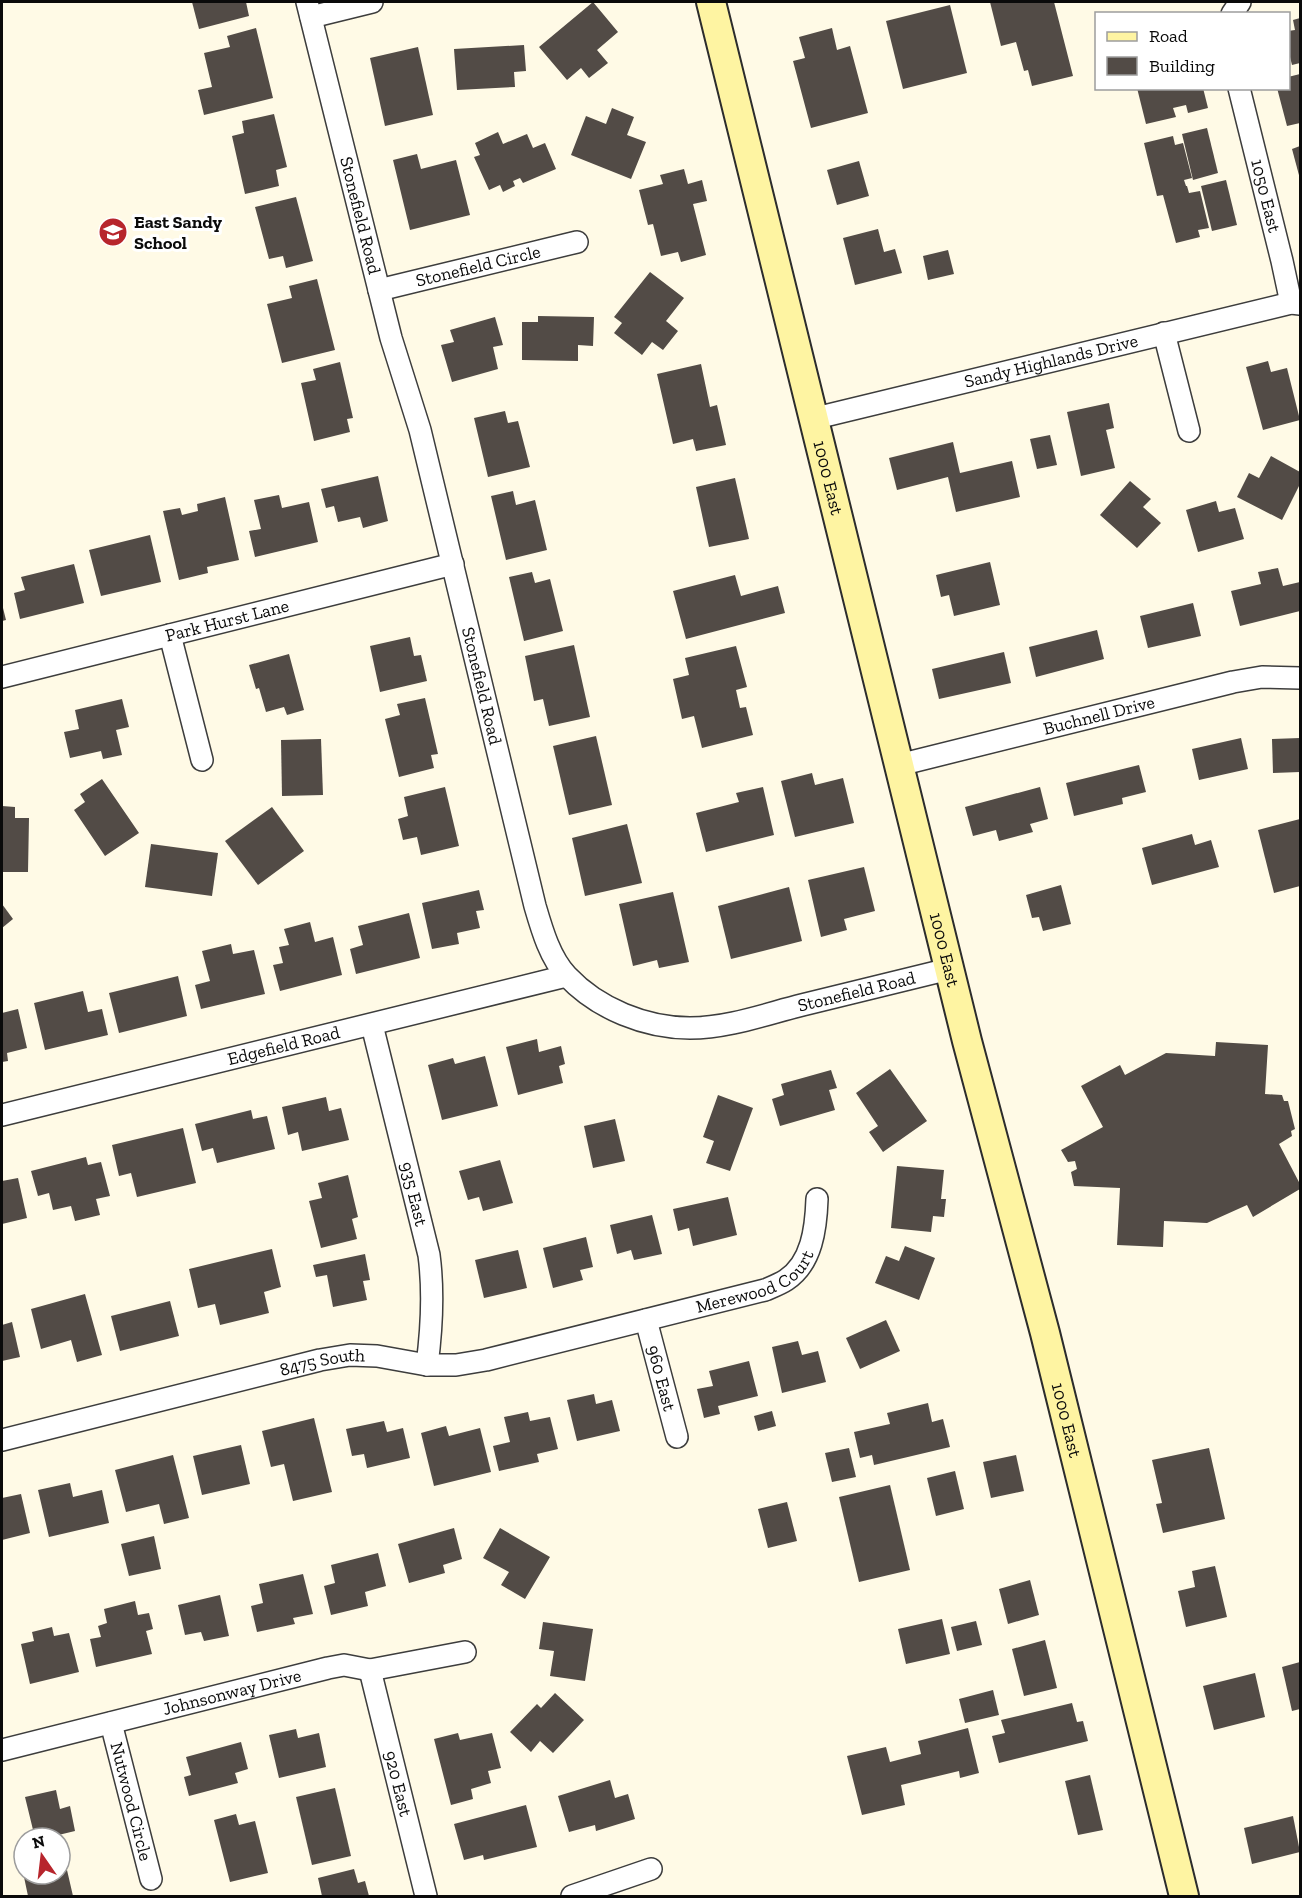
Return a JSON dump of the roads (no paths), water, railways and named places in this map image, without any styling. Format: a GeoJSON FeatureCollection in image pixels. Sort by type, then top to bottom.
{"type":"FeatureCollection","features":[{"type":"Feature","properties":{"kind":"street"},"geometry":{"type":"LineString","coordinates":[[309,9],[372,2]]}},
{"type":"Feature","properties":{"kind":"street","name":"1000 East"},"geometry":{"type":"LineString","coordinates":[[711,2],[949,969],[1045,1334],[1184,1896]]}},
{"type":"Feature","properties":{"kind":"street","name":"Stonefield Road"},"geometry":{"type":"LineString","coordinates":[[309,9],[391,338],[420,430],[535,906],[546,942],[566,975],[590,995],[618,1013],[652,1024],[691,1028],[730,1023],[949,969]]}},
{"type":"Feature","properties":{"kind":"street","name":"1050 East"},"geometry":{"type":"LineString","coordinates":[[1240,90],[1296,303]]}},
{"type":"Feature","properties":{"kind":"street","name":"Stonefield Circle"},"geometry":{"type":"LineString","coordinates":[[379,290],[577,242]]}},
{"type":"Feature","properties":{"kind":"street","name":"Sandy Highlands Drive"},"geometry":{"type":"LineString","coordinates":[[812,419],[1296,303]]}},
{"type":"Feature","properties":{"kind":"street"},"geometry":{"type":"LineString","coordinates":[[1164,333],[1189,431]]}},
{"type":"Feature","properties":{"kind":"street","name":"Park Hurst Lane"},"geometry":{"type":"LineString","coordinates":[[2,677],[453,564]]}},
{"type":"Feature","properties":{"kind":"street"},"geometry":{"type":"LineString","coordinates":[[170,635],[202,760]]}},
{"type":"Feature","properties":{"kind":"street","name":"Buchnell Drive"},"geometry":{"type":"LineString","coordinates":[[899,765],[1233,682],[1262,677],[1300,678]]}},
{"type":"Feature","properties":{"kind":"street","name":"Edgefield Road"},"geometry":{"type":"LineString","coordinates":[[2,1115],[566,975]]}},
{"type":"Feature","properties":{"kind":"street","name":"935 East"},"geometry":{"type":"LineString","coordinates":[[372,1025],[429,1255],[433,1308],[427,1365]]}},
{"type":"Feature","properties":{"kind":"street","name":"Merewood Court"},"geometry":{"type":"LineString","coordinates":[[646,1320],[765,1290],[787,1279],[802,1263],[811,1245],[817,1222],[817,1199]]}},
{"type":"Feature","properties":{"kind":"street","name":"8475 South"},"geometry":{"type":"LineString","coordinates":[[2,1440],[320,1360],[350,1355],[376,1356],[427,1365],[456,1365],[486,1360],[646,1320]]}},
{"type":"Feature","properties":{"kind":"street","name":"960 East"},"geometry":{"type":"LineString","coordinates":[[646,1320],[678,1437]]}},
{"type":"Feature","properties":{"kind":"street","name":"Johnsonway Drive"},"geometry":{"type":"LineString","coordinates":[[2,1750],[328,1668],[344,1665],[370,1670],[465,1652]]}},
{"type":"Feature","properties":{"kind":"street","name":"920 East"},"geometry":{"type":"LineString","coordinates":[[370,1670],[426,1896]]}},
{"type":"Feature","properties":{"kind":"street","name":"Nutwood Circle"},"geometry":{"type":"LineString","coordinates":[[111,1723],[151,1879]]}},
{"type":"Feature","properties":{"kind":"street"},"geometry":{"type":"LineString","coordinates":[[573,1896],[651,1869]]}},
{"type":"Feature","properties":{"kind":"place","name":"East Sandy School"},"geometry":{"type":"Point","coordinates":[113,232]}}]}
